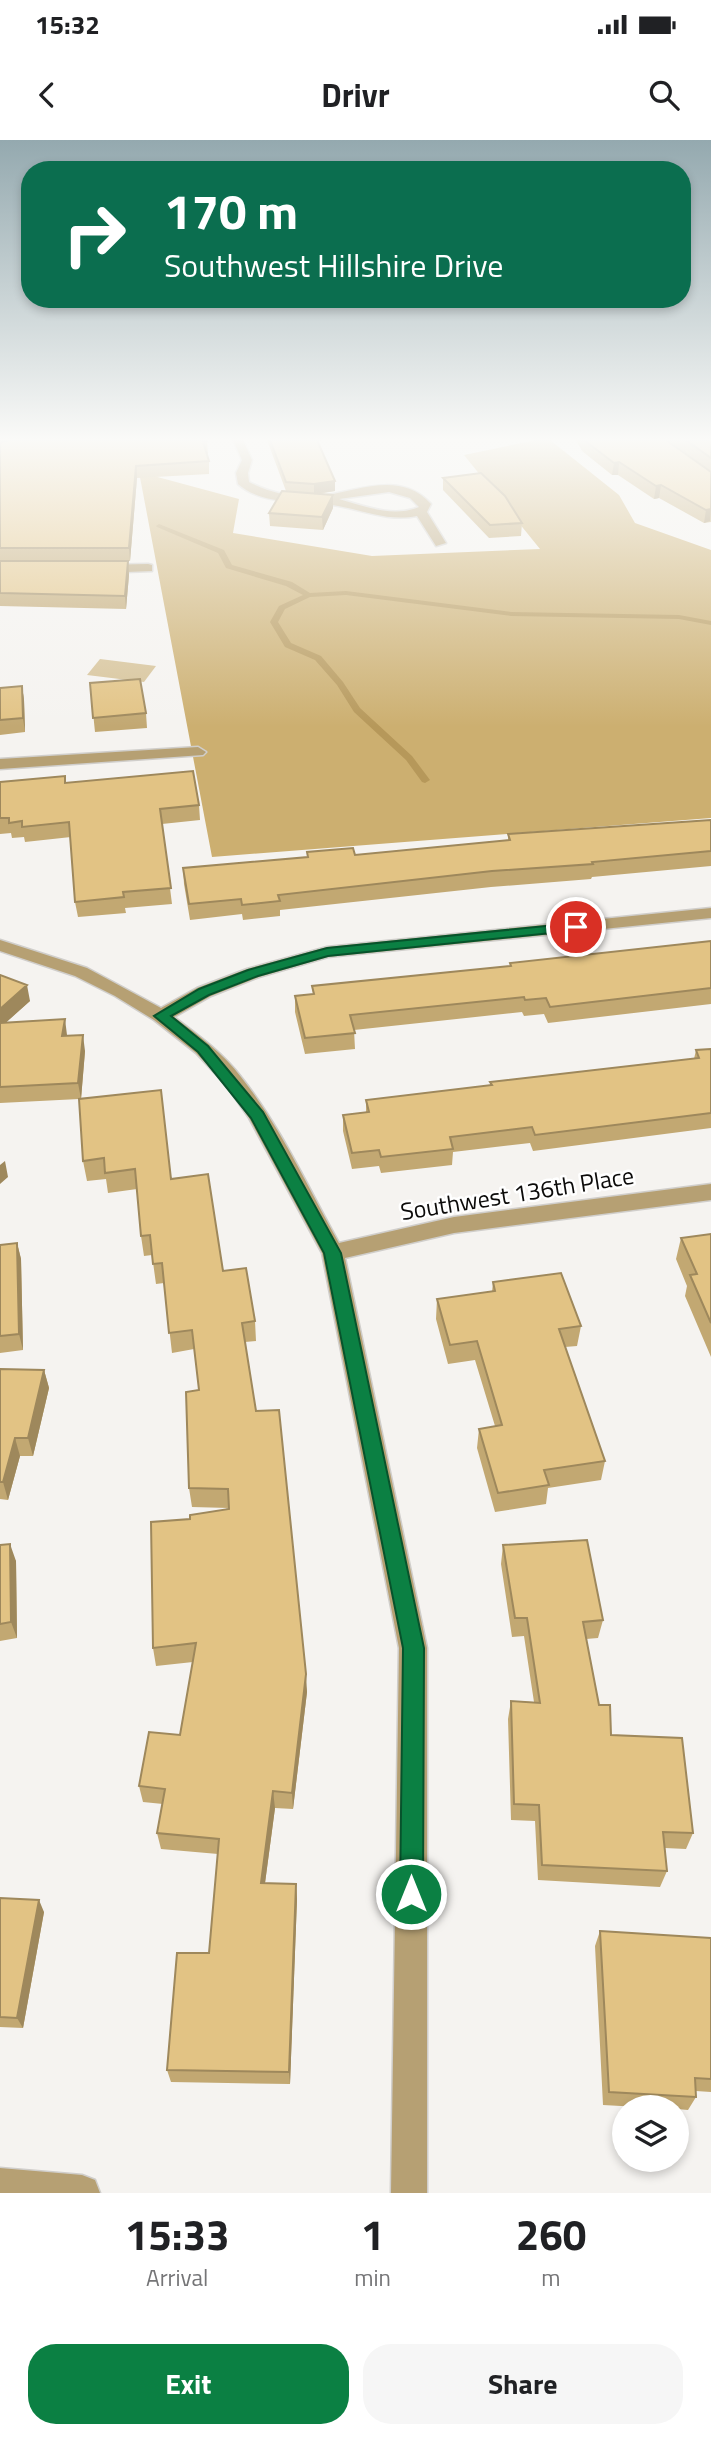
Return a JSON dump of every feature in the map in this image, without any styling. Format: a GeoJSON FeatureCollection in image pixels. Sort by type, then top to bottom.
{"type":"FeatureCollection","features":[{"type":"Feature","properties":{"kind":"street"},"geometry":{"type":"LineString","coordinates":[[436,536],[440,543]]}},
{"type":"Feature","properties":{"kind":"street"},"geometry":{"type":"LineString","coordinates":[[88,569],[148,568]]}},
{"type":"Feature","properties":{"kind":"street"},"geometry":{"type":"LineString","coordinates":[[0,764],[198,751]]}},
{"type":"Feature","properties":{"kind":"street"},"geometry":{"type":"LineString","coordinates":[[161,1016],[204,992],[253,973],[327,952],[711,913]]}},
{"type":"Feature","properties":{"kind":"street"},"geometry":{"type":"LineString","coordinates":[[0,945],[81,972],[122,992],[161,1016],[203,1049],[258,1115],[333,1253],[413,1648],[409,2193]]}},
{"type":"Feature","properties":{"kind":"street","name":"Southwest 136th Place"},"geometry":{"type":"LineString","coordinates":[[333,1253],[454,1225],[711,1192]]}},
{"type":"Feature","properties":{"kind":"street"},"geometry":{"type":"LineString","coordinates":[[0,2186],[82,2193]]}},
{"type":"Feature","properties":{"kind":"shaded area"},"geometry":{"type":"Polygon","coordinates":[[[151,536],[250,536],[372,556],[540,549],[529,536],[671,536],[711,550],[711,818],[212,857],[151,536]]]}},
{"type":"Feature","properties":{"kind":"shaded area"},"geometry":{"type":"Polygon","coordinates":[[[100,659],[156,666],[144,682],[87,675],[100,659]]]}},
{"type":"Feature","properties":{"kind":"building"},"geometry":{"type":"Polygon","coordinates":[[[0,536],[130,536],[129,548],[0,548],[0,536]]]}},
{"type":"Feature","properties":{"kind":"building"},"geometry":{"type":"Polygon","coordinates":[[[0,561],[128,561],[125,596],[0,593],[0,561]]]}},
{"type":"Feature","properties":{"kind":"building"},"geometry":{"type":"Polygon","coordinates":[[[140,679],[146,713],[93,718],[90,683],[140,679]]]}},
{"type":"Feature","properties":{"kind":"building"},"geometry":{"type":"Polygon","coordinates":[[[22,686],[23,718],[0,720],[0,688],[22,686]]]}},
{"type":"Feature","properties":{"kind":"building"},"geometry":{"type":"Polygon","coordinates":[[[193,771],[199,805],[160,809],[171,888],[123,892],[124,897],[75,902],[69,822],[22,827],[22,821],[9,823],[9,818],[0,818],[0,782],[65,776],[65,783],[193,771]]]}},
{"type":"Feature","properties":{"kind":"building"},"geometry":{"type":"Polygon","coordinates":[[[711,820],[711,851],[592,862],[593,864],[492,871],[278,895],[280,901],[242,905],[241,899],[189,904],[183,868],[308,857],[307,852],[353,848],[355,855],[510,840],[508,834],[711,820]]]}},
{"type":"Feature","properties":{"kind":"building"},"geometry":{"type":"Polygon","coordinates":[[[711,941],[711,988],[550,1007],[546,998],[525,1000],[524,997],[350,1015],[355,1033],[305,1038],[295,996],[314,994],[312,986],[511,966],[510,963],[711,941]]]}},
{"type":"Feature","properties":{"kind":"building"},"geometry":{"type":"Polygon","coordinates":[[[0,975],[27,985],[0,1009],[0,975]]]}},
{"type":"Feature","properties":{"kind":"building"},"geometry":{"type":"Polygon","coordinates":[[[65,1019],[62,1036],[83,1035],[78,1083],[0,1087],[0,1023],[65,1019]]]}},
{"type":"Feature","properties":{"kind":"building"},"geometry":{"type":"Polygon","coordinates":[[[711,1049],[711,1113],[535,1135],[532,1127],[450,1137],[453,1149],[381,1157],[379,1150],[352,1153],[343,1115],[369,1112],[366,1100],[492,1085],[490,1082],[699,1058],[696,1050],[711,1049]]]}},
{"type":"Feature","properties":{"kind":"building"},"geometry":{"type":"Polygon","coordinates":[[[161,1090],[171,1179],[208,1174],[223,1271],[246,1268],[255,1321],[242,1323],[256,1411],[279,1410],[306,1674],[292,1793],[273,1791],[261,1883],[296,1884],[289,2072],[167,2070],[177,1953],[209,1953],[219,1839],[157,1833],[165,1789],[139,1786],[149,1732],[180,1735],[196,1643],[153,1648],[151,1522],[190,1519],[190,1515],[229,1509],[228,1489],[189,1488],[186,1392],[199,1390],[192,1330],[169,1333],[162,1263],[153,1264],[150,1235],[141,1236],[135,1169],[105,1173],[104,1158],[83,1161],[79,1099],[161,1090]]]}},
{"type":"Feature","properties":{"kind":"building"},"geometry":{"type":"Polygon","coordinates":[[[711,1234],[711,1323],[690,1275],[697,1274],[681,1238],[711,1234]]]}},
{"type":"Feature","properties":{"kind":"building"},"geometry":{"type":"Polygon","coordinates":[[[17,1243],[19,1334],[0,1336],[0,1245],[17,1243]]]}},
{"type":"Feature","properties":{"kind":"building"},"geometry":{"type":"Polygon","coordinates":[[[561,1273],[581,1326],[559,1329],[605,1461],[544,1470],[549,1485],[498,1493],[479,1429],[502,1425],[477,1341],[450,1345],[437,1299],[495,1291],[493,1282],[561,1273]]]}},
{"type":"Feature","properties":{"kind":"building"},"geometry":{"type":"Polygon","coordinates":[[[0,1369],[44,1370],[28,1438],[15,1438],[3,1482],[0,1482],[0,1369]]]}},
{"type":"Feature","properties":{"kind":"building"},"geometry":{"type":"Polygon","coordinates":[[[587,1540],[603,1620],[583,1622],[599,1705],[610,1705],[611,1735],[682,1738],[693,1833],[663,1832],[667,1871],[542,1865],[539,1805],[514,1804],[511,1701],[540,1703],[527,1618],[515,1618],[503,1545],[587,1540]]]}},
{"type":"Feature","properties":{"kind":"building"},"geometry":{"type":"Polygon","coordinates":[[[10,1544],[11,1622],[0,1624],[0,1545],[10,1544]]]}},
{"type":"Feature","properties":{"kind":"building"},"geometry":{"type":"Polygon","coordinates":[[[0,1898],[39,1900],[17,2018],[0,2017],[0,1898]]]}},
{"type":"Feature","properties":{"kind":"building"},"geometry":{"type":"Polygon","coordinates":[[[600,1931],[711,1938],[711,2079],[695,2078],[696,2097],[609,2092],[600,1931]]]}},
{"type":"Feature","properties":{"kind":"waterway"},"geometry":{"type":"LineString","coordinates":[[182,536],[221,552],[229,566],[289,584],[309,595]]}},
{"type":"Feature","properties":{"kind":"waterway"},"geometry":{"type":"LineString","coordinates":[[309,595],[346,593],[511,614],[679,617],[711,623]]}},
{"type":"Feature","properties":{"kind":"waterway"},"geometry":{"type":"LineString","coordinates":[[309,595],[282,608],[274,622],[288,645],[318,658],[357,710],[409,758],[425,780]]}},
{"type":"Feature","properties":{"kind":"route"},"geometry":{"type":"LineString","coordinates":[[411,1894],[413,1648],[333,1253],[258,1115],[233,1080],[203,1049],[161,1016],[204,992],[253,973],[327,952],[576,927]]}}]}
